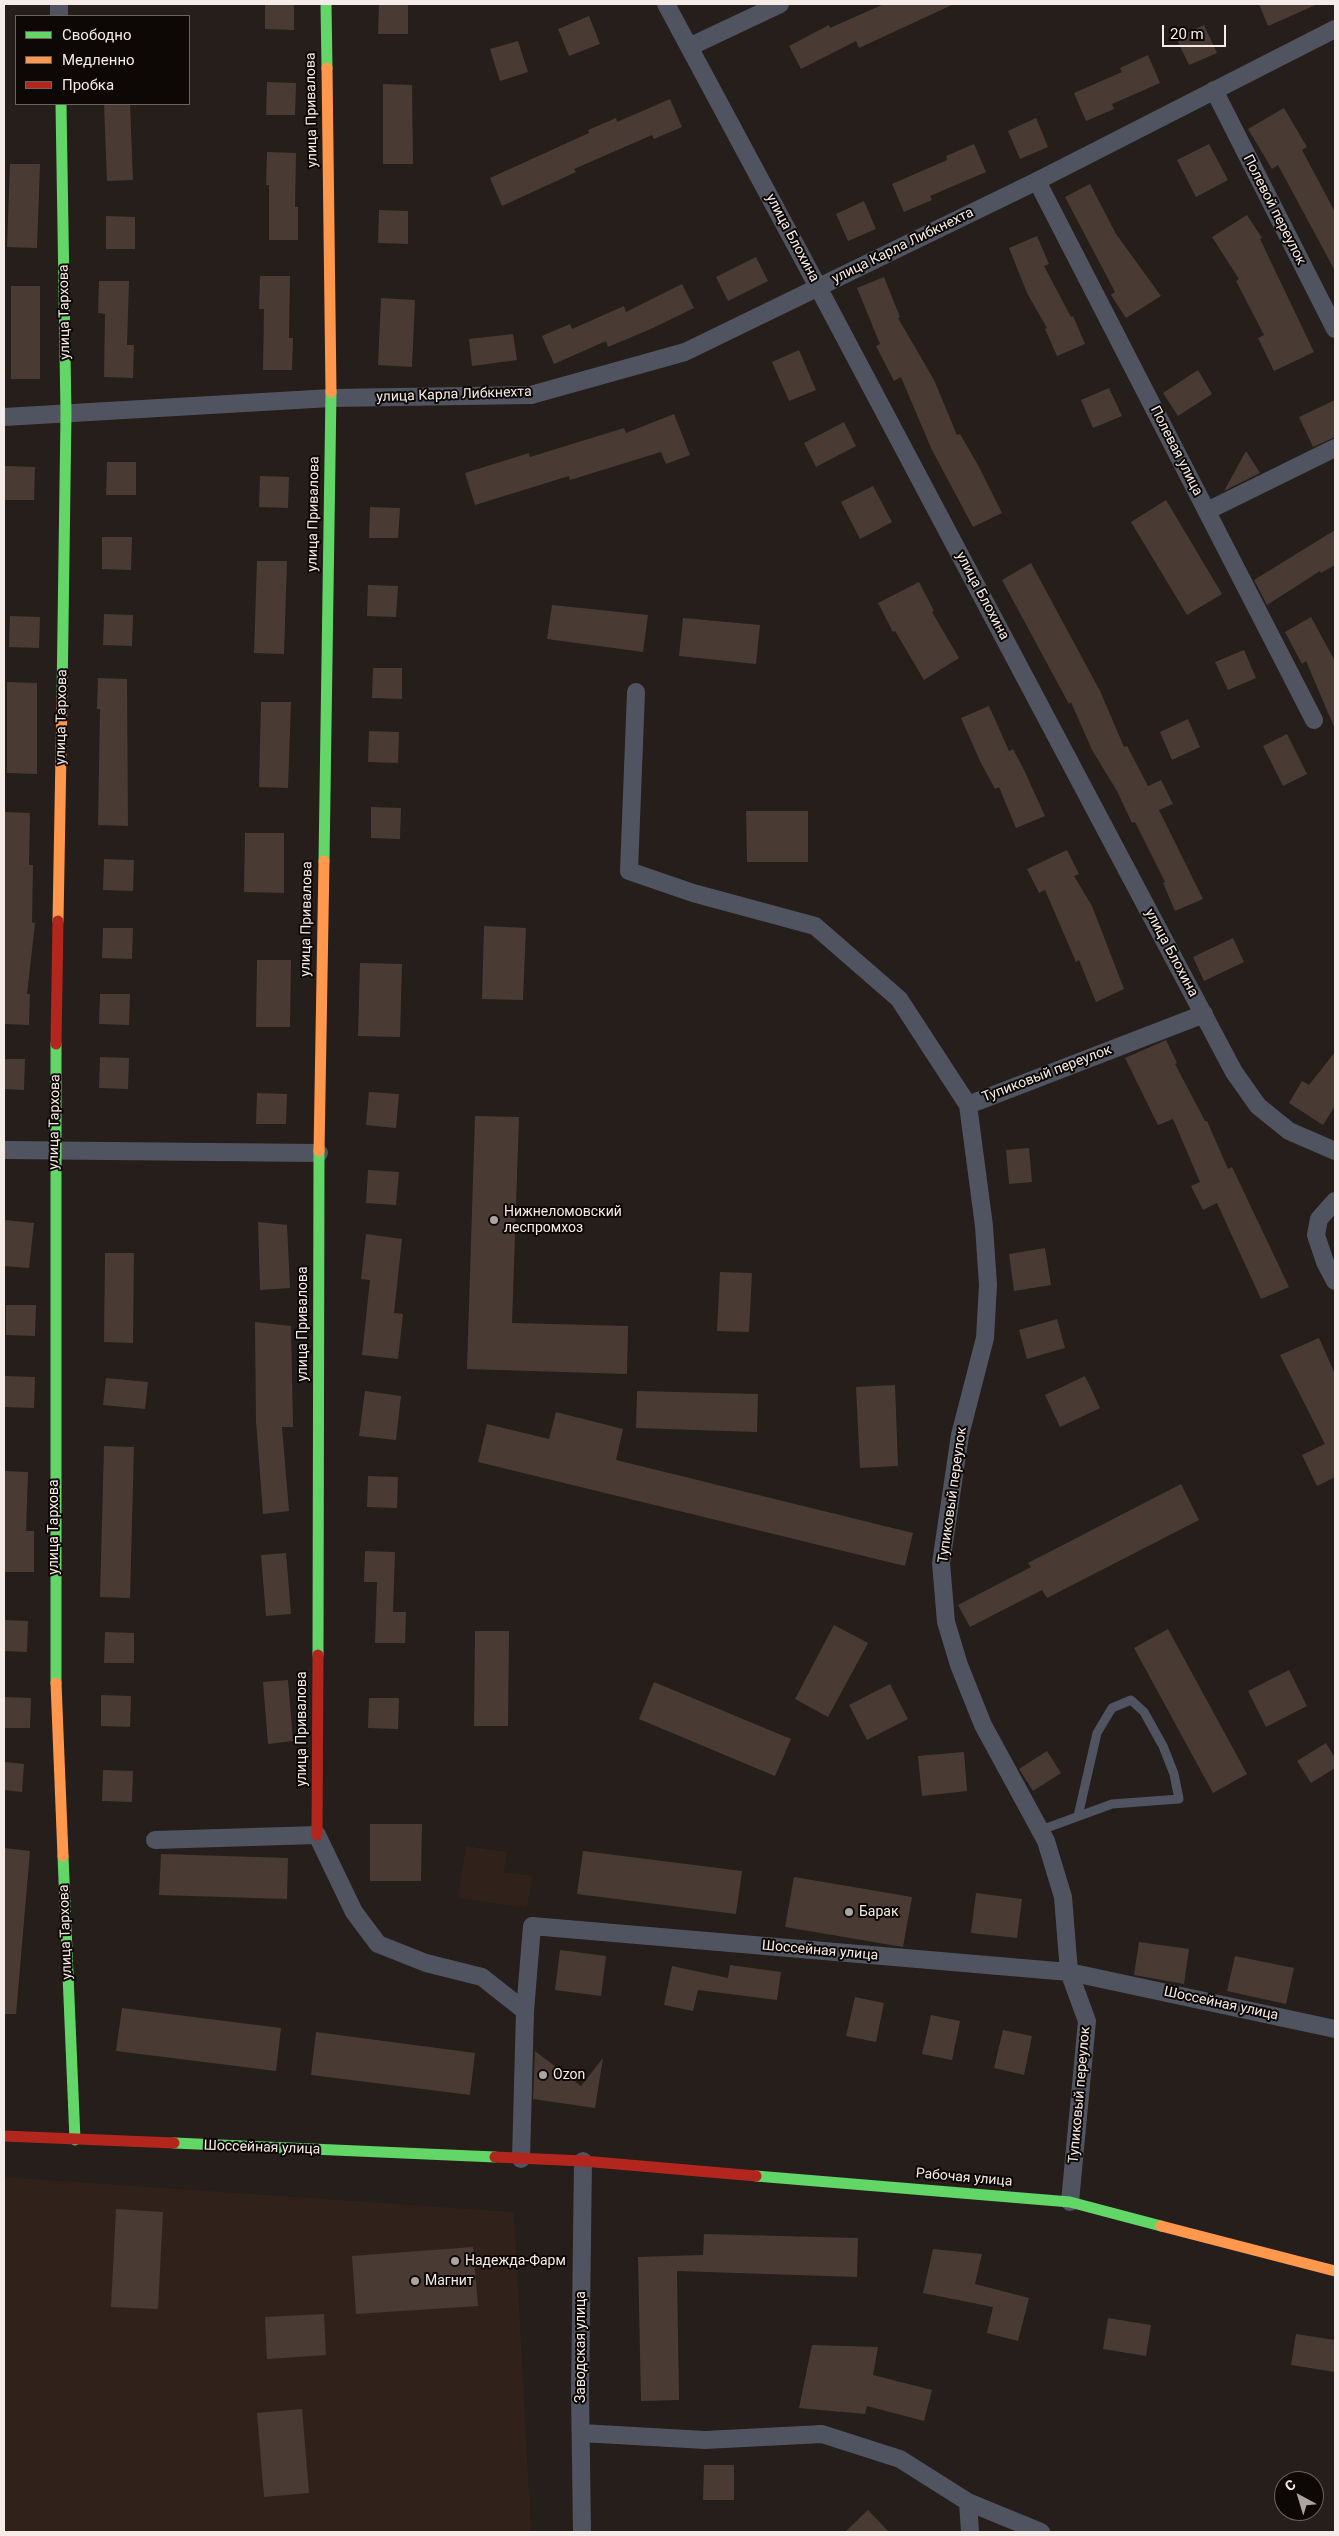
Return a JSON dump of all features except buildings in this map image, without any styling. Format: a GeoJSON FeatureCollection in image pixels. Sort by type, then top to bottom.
{"type":"FeatureCollection","features":[{"type":"Feature","properties":{"kind":"street","name":"улица Привалова"},"geometry":{"type":"LineString","coordinates":[[317,1835],[319,1154],[331,398],[326,4]]}},
{"type":"Feature","properties":{"kind":"street","name":"улица Блохина"},"geometry":{"type":"LineString","coordinates":[[666,4],[1234,1072],[1258,1106],[1289,1131],[1335,1151]]}},
{"type":"Feature","properties":{"kind":"street"},"geometry":{"type":"LineString","coordinates":[[689,47],[780,4]]}},
{"type":"Feature","properties":{"kind":"street","name":"улица Карла Либкнехта"},"geometry":{"type":"LineString","coordinates":[[4,417],[331,398],[531,395],[686,352],[1037,181],[1335,29]]}},
{"type":"Feature","properties":{"kind":"street","name":"Полевой переулок"},"geometry":{"type":"LineString","coordinates":[[1214,90],[1335,329]]}},
{"type":"Feature","properties":{"kind":"street","name":"улица Тархова"},"geometry":{"type":"LineString","coordinates":[[61,105],[66,414],[55,1150],[54,1644],[75,2140]]}},
{"type":"Feature","properties":{"kind":"street","name":"Полевая улица"},"geometry":{"type":"LineString","coordinates":[[1037,181],[1314,720]]}},
{"type":"Feature","properties":{"kind":"street"},"geometry":{"type":"LineString","coordinates":[[1207,512],[1335,448]]}},
{"type":"Feature","properties":{"kind":"street"},"geometry":{"type":"LineString","coordinates":[[636,692],[629,871],[693,893],[815,926],[899,999],[968,1105]]}},
{"type":"Feature","properties":{"kind":"street","name":"Тупиковый переулок"},"geometry":{"type":"LineString","coordinates":[[1070,2202],[1087,2021],[1070,1972],[1063,1897],[1046,1840],[983,1725],[965,1682],[946,1622],[941,1563],[960,1435],[985,1338],[988,1285],[984,1226],[968,1105],[1204,1014]]}},
{"type":"Feature","properties":{"kind":"street"},"geometry":{"type":"LineString","coordinates":[[4,1150],[319,1154]]}},
{"type":"Feature","properties":{"kind":"street"},"geometry":{"type":"LineString","coordinates":[[1335,1201],[1319,1219],[1316,1236],[1325,1262],[1335,1281]]}},
{"type":"Feature","properties":{"kind":"street"},"geometry":{"type":"LineString","coordinates":[[155,1840],[317,1835],[354,1912],[378,1944],[426,1963],[482,1977],[525,2010]]}},
{"type":"Feature","properties":{"kind":"street","name":"Шоссейная улица"},"geometry":{"type":"LineString","coordinates":[[521,2159],[525,2010],[532,1926],[1070,1972],[1335,2028]]}},
{"type":"Feature","properties":{"kind":"street","name":"Шоссейная улица"},"geometry":{"type":"LineString","coordinates":[[6,2140],[75,2140],[583,2162]]}},
{"type":"Feature","properties":{"kind":"street","name":"Рабочая улица"},"geometry":{"type":"LineString","coordinates":[[583,2162],[1070,2202],[1335,2271]]}},
{"type":"Feature","properties":{"kind":"street","name":"Заводская улица"},"geometry":{"type":"LineString","coordinates":[[582,2532],[580,2433],[583,2162]]}},
{"type":"Feature","properties":{"kind":"street"},"geometry":{"type":"LineString","coordinates":[[580,2433],[705,2440],[822,2434],[900,2459],[968,2502],[1041,2532]]}},
{"type":"Feature","properties":{"kind":"street"},"geometry":{"type":"LineString","coordinates":[[968,2502],[970,2532]]}},
{"type":"Feature","properties":{"kind":"lane"},"geometry":{"type":"LineString","coordinates":[[1040,1830],[1112,1804],[1179,1800],[1174,1774],[1163,1746],[1144,1712],[1132,1700],[1112,1708],[1097,1734],[1078,1816]]}},
{"type":"Feature","properties":{"kind":"shaded area"},"geometry":{"type":"Polygon","coordinates":[[[466,1846],[507,1852],[504,1872],[532,1876],[527,1908],[458,1898],[466,1846]]]}},
{"type":"Feature","properties":{"kind":"shaded area"},"geometry":{"type":"Polygon","coordinates":[[[4,2177],[514,2212],[531,2532],[4,2532],[4,2177]]]}},
{"type":"Feature","properties":{"kind":"traffic: fast"},"geometry":{"type":"LineString","coordinates":[[326,4],[327,68]]}},
{"type":"Feature","properties":{"kind":"traffic: fast"},"geometry":{"type":"LineString","coordinates":[[61,105],[66,414],[62,698]]}},
{"type":"Feature","properties":{"kind":"traffic: fast"},"geometry":{"type":"LineString","coordinates":[[324,861],[331,392]]}},
{"type":"Feature","properties":{"kind":"traffic: fast"},"geometry":{"type":"LineString","coordinates":[[56,1044],[56,1683]]}},
{"type":"Feature","properties":{"kind":"traffic: fast"},"geometry":{"type":"LineString","coordinates":[[318,1655],[319,1151]]}},
{"type":"Feature","properties":{"kind":"traffic: fast"},"geometry":{"type":"LineString","coordinates":[[63,1856],[75,2140]]}},
{"type":"Feature","properties":{"kind":"traffic: fast"},"geometry":{"type":"LineString","coordinates":[[174,2143],[495,2157]]}},
{"type":"Feature","properties":{"kind":"traffic: fast"},"geometry":{"type":"LineString","coordinates":[[756,2176],[1070,2202],[1161,2226]]}},
{"type":"Feature","properties":{"kind":"traffic: slow"},"geometry":{"type":"LineString","coordinates":[[327,68],[331,392]]}},
{"type":"Feature","properties":{"kind":"traffic: slow"},"geometry":{"type":"LineString","coordinates":[[58,921],[62,698]]}},
{"type":"Feature","properties":{"kind":"traffic: slow"},"geometry":{"type":"LineString","coordinates":[[319,1151],[324,861]]}},
{"type":"Feature","properties":{"kind":"traffic: slow"},"geometry":{"type":"LineString","coordinates":[[56,1683],[63,1856]]}},
{"type":"Feature","properties":{"kind":"traffic: slow"},"geometry":{"type":"LineString","coordinates":[[1161,2226],[1335,2271]]}},
{"type":"Feature","properties":{"kind":"traffic: jam"},"geometry":{"type":"LineString","coordinates":[[56,1044],[58,921]]}},
{"type":"Feature","properties":{"kind":"traffic: jam"},"geometry":{"type":"LineString","coordinates":[[317,1835],[318,1655]]}},
{"type":"Feature","properties":{"kind":"traffic: jam"},"geometry":{"type":"LineString","coordinates":[[4,2136],[174,2143]]}},
{"type":"Feature","properties":{"kind":"traffic: jam"},"geometry":{"type":"LineString","coordinates":[[495,2157],[583,2161],[756,2176]]}},
{"type":"Feature","properties":{"kind":"place","name":"Нижнеломовский леспромхоз"},"geometry":{"type":"Point","coordinates":[494,1220]}},
{"type":"Feature","properties":{"kind":"place","name":"Барак"},"geometry":{"type":"Point","coordinates":[849,1912]}},
{"type":"Feature","properties":{"kind":"place","name":"Ozon"},"geometry":{"type":"Point","coordinates":[543,2075]}},
{"type":"Feature","properties":{"kind":"place","name":"Надежда-Фарм"},"geometry":{"type":"Point","coordinates":[455,2261]}},
{"type":"Feature","properties":{"kind":"place","name":"Магнит"},"geometry":{"type":"Point","coordinates":[415,2281]}}]}
